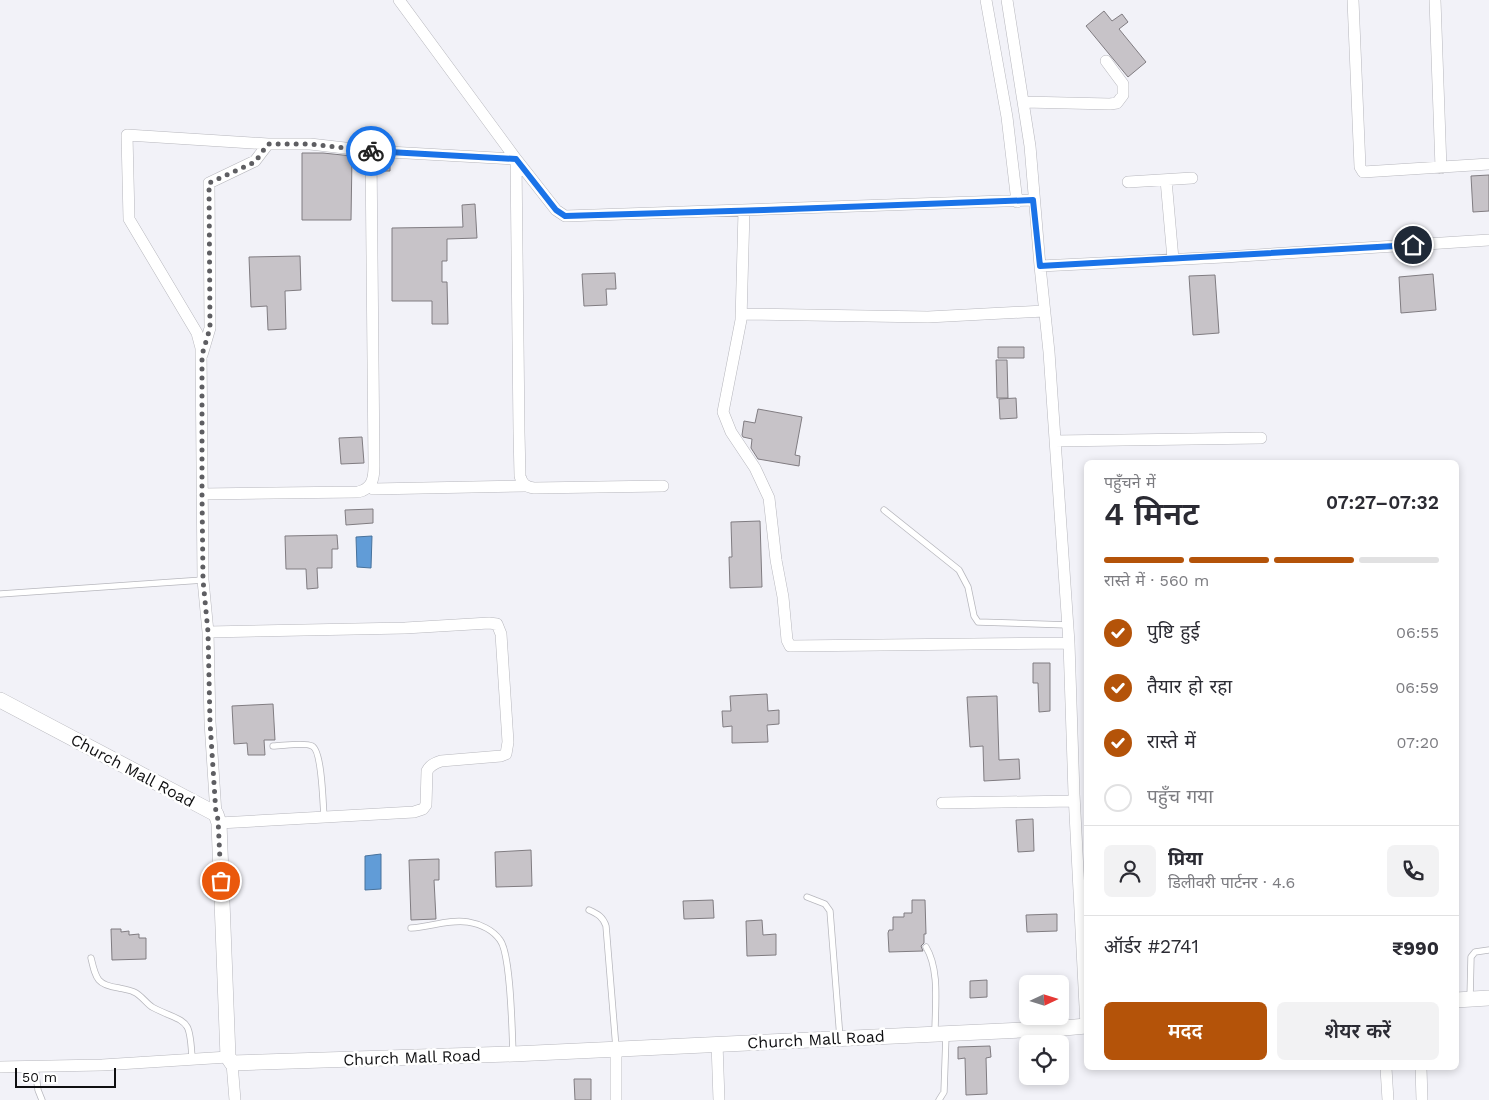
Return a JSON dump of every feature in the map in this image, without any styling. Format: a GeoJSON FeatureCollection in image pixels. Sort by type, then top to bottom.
{"type":"FeatureCollection","features":[{"type":"Feature","properties":{"kind":"street"},"geometry":{"type":"LineString","coordinates":[[400,0],[516,159],[556,210],[565,216],[1033,200]]}},
{"type":"Feature","properties":{"kind":"street"},"geometry":{"type":"LineString","coordinates":[[986,0],[1004,102],[1017,202]]}},
{"type":"Feature","properties":{"kind":"street"},"geometry":{"type":"LineString","coordinates":[[1007,0],[1030,146],[1033,200],[1049,352],[1069,642],[1074,801],[1082,861],[1084,944]]}},
{"type":"Feature","properties":{"kind":"street"},"geometry":{"type":"LineString","coordinates":[[1353,0],[1361,170],[1368,172],[1489,164]]}},
{"type":"Feature","properties":{"kind":"street"},"geometry":{"type":"LineString","coordinates":[[1435,0],[1441,168]]}},
{"type":"Feature","properties":{"kind":"street"},"geometry":{"type":"LineString","coordinates":[[1024,102],[1117,103],[1123,95],[1122,84],[1106,62]]}},
{"type":"Feature","properties":{"kind":"street"},"geometry":{"type":"LineString","coordinates":[[235,1100],[230,1060],[210,722],[208,632],[203,580],[202,355],[197,333],[129,219],[127,135],[268,144],[310,144],[371,151],[516,159]]}},
{"type":"Feature","properties":{"kind":"street"},"geometry":{"type":"LineString","coordinates":[[202,355],[210,328],[209,183],[255,162],[268,144]]}},
{"type":"Feature","properties":{"kind":"street"},"geometry":{"type":"LineString","coordinates":[[202,494],[358,492],[368,489],[371,484],[374,466],[371,151]]}},
{"type":"Feature","properties":{"kind":"street"},"geometry":{"type":"LineString","coordinates":[[516,159],[520,476],[525,486]]}},
{"type":"Feature","properties":{"kind":"street"},"geometry":{"type":"LineString","coordinates":[[1128,182],[1192,178]]}},
{"type":"Feature","properties":{"kind":"street"},"geometry":{"type":"LineString","coordinates":[[1166,180],[1173,260]]}},
{"type":"Feature","properties":{"kind":"street"},"geometry":{"type":"LineString","coordinates":[[744,211],[741,314],[737,346],[723,412],[731,432],[755,468],[768,498],[783,597],[787,640],[790,646],[1069,642]]}},
{"type":"Feature","properties":{"kind":"street"},"geometry":{"type":"LineString","coordinates":[[1040,266],[1173,260],[1489,240]]}},
{"type":"Feature","properties":{"kind":"street"},"geometry":{"type":"LineString","coordinates":[[741,314],[928,316],[1044,311]]}},
{"type":"Feature","properties":{"kind":"street"},"geometry":{"type":"LineString","coordinates":[[1055,441],[1261,438]]}},
{"type":"Feature","properties":{"kind":"street"},"geometry":{"type":"LineString","coordinates":[[373,489],[663,486]]}},
{"type":"Feature","properties":{"kind":"street"},"geometry":{"type":"LineString","coordinates":[[208,632],[497,624],[500,628],[508,742],[506,754],[501,756],[440,761],[434,764],[427,771],[426,805],[418,811],[324,817],[217,818]]}},
{"type":"Feature","properties":{"kind":"street","name":"Church Mall Road"},"geometry":{"type":"LineString","coordinates":[[0,700],[217,818]]}},
{"type":"Feature","properties":{"kind":"street"},"geometry":{"type":"LineString","coordinates":[[942,803],[1074,801]]}},
{"type":"Feature","properties":{"kind":"street"},"geometry":{"type":"LineString","coordinates":[[1463,1000],[1489,998]]}},
{"type":"Feature","properties":{"kind":"street","name":"Church Mall Road"},"geometry":{"type":"LineString","coordinates":[[230,1060],[513,1054],[1084,1026]]}},
{"type":"Feature","properties":{"kind":"street"},"geometry":{"type":"LineString","coordinates":[[717,1043],[719,1100]]}},
{"type":"Feature","properties":{"kind":"street"},"geometry":{"type":"LineString","coordinates":[[616,1048],[616,1100]]}},
{"type":"Feature","properties":{"kind":"street"},"geometry":{"type":"LineString","coordinates":[[0,1067],[102,1066],[192,1059],[230,1060]]}},
{"type":"Feature","properties":{"kind":"street"},"geometry":{"type":"LineString","coordinates":[[1386,1070],[1388,1100]]}},
{"type":"Feature","properties":{"kind":"street"},"geometry":{"type":"LineString","coordinates":[[1421,1070],[1422,1100]]}},
{"type":"Feature","properties":{"kind":"lane"},"geometry":{"type":"LineString","coordinates":[[884,510],[959,570],[968,587],[974,616],[978,622],[1068,625]]}},
{"type":"Feature","properties":{"kind":"lane"},"geometry":{"type":"LineString","coordinates":[[0,594],[203,580]]}},
{"type":"Feature","properties":{"kind":"lane"},"geometry":{"type":"LineString","coordinates":[[274,746],[307,745],[316,749],[320,763],[324,817]]}},
{"type":"Feature","properties":{"kind":"lane"},"geometry":{"type":"LineString","coordinates":[[807,898],[825,904],[830,911],[840,1038]]}},
{"type":"Feature","properties":{"kind":"lane"},"geometry":{"type":"LineString","coordinates":[[589,910],[600,915],[604,919],[606,926],[616,1048]]}},
{"type":"Feature","properties":{"kind":"lane"},"geometry":{"type":"LineString","coordinates":[[411,928],[466,922],[486,928],[500,940],[506,956],[513,1054]]}},
{"type":"Feature","properties":{"kind":"lane"},"geometry":{"type":"LineString","coordinates":[[926,947],[933,959],[941,1033],[945,1082],[944,1092],[939,1100]]}},
{"type":"Feature","properties":{"kind":"lane"},"geometry":{"type":"LineString","coordinates":[[1463,1000],[1471,957],[1475,952],[1489,950]]}},
{"type":"Feature","properties":{"kind":"lane"},"geometry":{"type":"LineString","coordinates":[[91,958],[97,979],[102,984],[135,992],[152,1006],[175,1016],[185,1023],[190,1035],[192,1059]]}},
{"type":"Feature","properties":{"kind":"lane"},"geometry":{"type":"LineString","coordinates":[[35,1067],[38,1090],[42,1100]]}},
{"type":"Feature","properties":{"kind":"water"},"geometry":{"type":"Polygon","coordinates":[[[372,536],[371,568],[357,567],[356,537],[372,536]]]}},
{"type":"Feature","properties":{"kind":"water"},"geometry":{"type":"Polygon","coordinates":[[[381,854],[381,889],[365,890],[365,856],[381,854]]]}},
{"type":"Feature","properties":{"kind":"building"},"geometry":{"type":"Polygon","coordinates":[[[1104,11],[1112,21],[1122,14],[1128,22],[1119,29],[1146,62],[1128,77],[1086,26],[1104,11]]]}},
{"type":"Feature","properties":{"kind":"building"},"geometry":{"type":"Polygon","coordinates":[[[302,153],[352,156],[351,220],[302,220],[302,153]]]}},
{"type":"Feature","properties":{"kind":"building"},"geometry":{"type":"Polygon","coordinates":[[[379,159],[390,160],[390,171],[379,171],[379,159]]]}},
{"type":"Feature","properties":{"kind":"building"},"geometry":{"type":"Polygon","coordinates":[[[1489,175],[1489,211],[1473,212],[1471,176],[1489,175]]]}},
{"type":"Feature","properties":{"kind":"building"},"geometry":{"type":"Polygon","coordinates":[[[475,204],[477,238],[447,239],[447,261],[442,261],[442,282],[447,282],[448,324],[432,324],[432,301],[392,301],[392,228],[463,227],[462,205],[475,204]]]}},
{"type":"Feature","properties":{"kind":"building"},"geometry":{"type":"Polygon","coordinates":[[[300,256],[301,290],[285,291],[286,329],[268,330],[267,306],[251,307],[249,257],[300,256]]]}},
{"type":"Feature","properties":{"kind":"building"},"geometry":{"type":"Polygon","coordinates":[[[615,273],[616,289],[606,289],[607,305],[584,306],[582,274],[615,273]]]}},
{"type":"Feature","properties":{"kind":"building"},"geometry":{"type":"Polygon","coordinates":[[[1433,274],[1436,310],[1401,313],[1399,277],[1433,274]]]}},
{"type":"Feature","properties":{"kind":"building"},"geometry":{"type":"Polygon","coordinates":[[[1215,275],[1219,333],[1193,335],[1189,276],[1215,275]]]}},
{"type":"Feature","properties":{"kind":"building"},"geometry":{"type":"Polygon","coordinates":[[[998,347],[1024,347],[1024,358],[998,358],[998,347]]]}},
{"type":"Feature","properties":{"kind":"building"},"geometry":{"type":"Polygon","coordinates":[[[996,360],[1007,360],[1008,398],[997,398],[996,360]]]}},
{"type":"Feature","properties":{"kind":"building"},"geometry":{"type":"Polygon","coordinates":[[[1016,398],[1017,418],[1000,419],[999,399],[1016,398]]]}},
{"type":"Feature","properties":{"kind":"building"},"geometry":{"type":"Polygon","coordinates":[[[758,409],[802,417],[795,455],[800,456],[799,466],[758,459],[751,448],[752,439],[742,435],[744,421],[755,423],[758,409]]]}},
{"type":"Feature","properties":{"kind":"building"},"geometry":{"type":"Polygon","coordinates":[[[362,437],[364,463],[341,464],[339,438],[362,437]]]}},
{"type":"Feature","properties":{"kind":"building"},"geometry":{"type":"Polygon","coordinates":[[[373,509],[373,523],[346,525],[345,510],[373,509]]]}},
{"type":"Feature","properties":{"kind":"building"},"geometry":{"type":"Polygon","coordinates":[[[760,521],[762,587],[730,588],[729,557],[732,557],[731,522],[760,521]]]}},
{"type":"Feature","properties":{"kind":"building"},"geometry":{"type":"Polygon","coordinates":[[[337,535],[338,549],[332,549],[332,568],[317,568],[318,588],[307,589],[306,569],[286,569],[285,536],[337,535]]]}},
{"type":"Feature","properties":{"kind":"building"},"geometry":{"type":"Polygon","coordinates":[[[1033,663],[1050,663],[1050,711],[1039,712],[1038,683],[1033,683],[1033,663]]]}},
{"type":"Feature","properties":{"kind":"building"},"geometry":{"type":"Polygon","coordinates":[[[767,694],[768,711],[779,710],[779,724],[767,725],[768,742],[732,743],[732,726],[723,727],[722,711],[731,711],[730,696],[767,694]]]}},
{"type":"Feature","properties":{"kind":"building"},"geometry":{"type":"Polygon","coordinates":[[[997,696],[999,760],[1019,759],[1020,779],[984,781],[983,746],[970,747],[967,697],[997,696]]]}},
{"type":"Feature","properties":{"kind":"building"},"geometry":{"type":"Polygon","coordinates":[[[273,704],[275,740],[264,740],[265,755],[248,755],[247,743],[234,744],[232,706],[273,704]]]}},
{"type":"Feature","properties":{"kind":"building"},"geometry":{"type":"Polygon","coordinates":[[[1033,819],[1034,851],[1018,852],[1016,820],[1033,819]]]}},
{"type":"Feature","properties":{"kind":"building"},"geometry":{"type":"Polygon","coordinates":[[[531,850],[532,886],[496,887],[495,852],[531,850]]]}},
{"type":"Feature","properties":{"kind":"building"},"geometry":{"type":"Polygon","coordinates":[[[439,859],[439,880],[434,880],[436,919],[411,920],[409,860],[439,859]]]}},
{"type":"Feature","properties":{"kind":"building"},"geometry":{"type":"Polygon","coordinates":[[[713,900],[714,918],[684,919],[683,901],[713,900]]]}},
{"type":"Feature","properties":{"kind":"building"},"geometry":{"type":"Polygon","coordinates":[[[912,900],[925,900],[926,934],[924,934],[924,943],[921,946],[923,951],[889,952],[888,933],[889,930],[893,930],[893,917],[904,917],[904,913],[912,913],[912,900]]]}},
{"type":"Feature","properties":{"kind":"building"},"geometry":{"type":"Polygon","coordinates":[[[1057,914],[1057,931],[1027,932],[1026,915],[1057,914]]]}},
{"type":"Feature","properties":{"kind":"building"},"geometry":{"type":"Polygon","coordinates":[[[762,920],[763,935],[776,934],[776,955],[747,956],[746,921],[762,920]]]}},
{"type":"Feature","properties":{"kind":"building"},"geometry":{"type":"Polygon","coordinates":[[[111,929],[121,929],[121,932],[129,931],[129,935],[139,934],[139,938],[146,938],[146,959],[112,960],[111,929]]]}},
{"type":"Feature","properties":{"kind":"building"},"geometry":{"type":"Polygon","coordinates":[[[987,980],[987,997],[970,998],[970,981],[987,980]]]}},
{"type":"Feature","properties":{"kind":"building"},"geometry":{"type":"Polygon","coordinates":[[[990,1046],[991,1057],[986,1058],[987,1094],[966,1095],[965,1058],[958,1059],[958,1047],[990,1046]]]}},
{"type":"Feature","properties":{"kind":"building"},"geometry":{"type":"Polygon","coordinates":[[[574,1079],[591,1079],[591,1100],[575,1100],[574,1079]]]}},
{"type":"Feature","properties":{"kind":"way so far"},"geometry":{"type":"LineString","coordinates":[[221,881],[210,722],[208,632],[203,580],[202,355],[210,328],[209,183],[255,162],[268,144],[310,144],[371,151]]}},
{"type":"Feature","properties":{"kind":"route"},"geometry":{"type":"LineString","coordinates":[[371,151],[516,159],[556,210],[565,216],[1033,200],[1040,266],[1413,245]]}}]}
